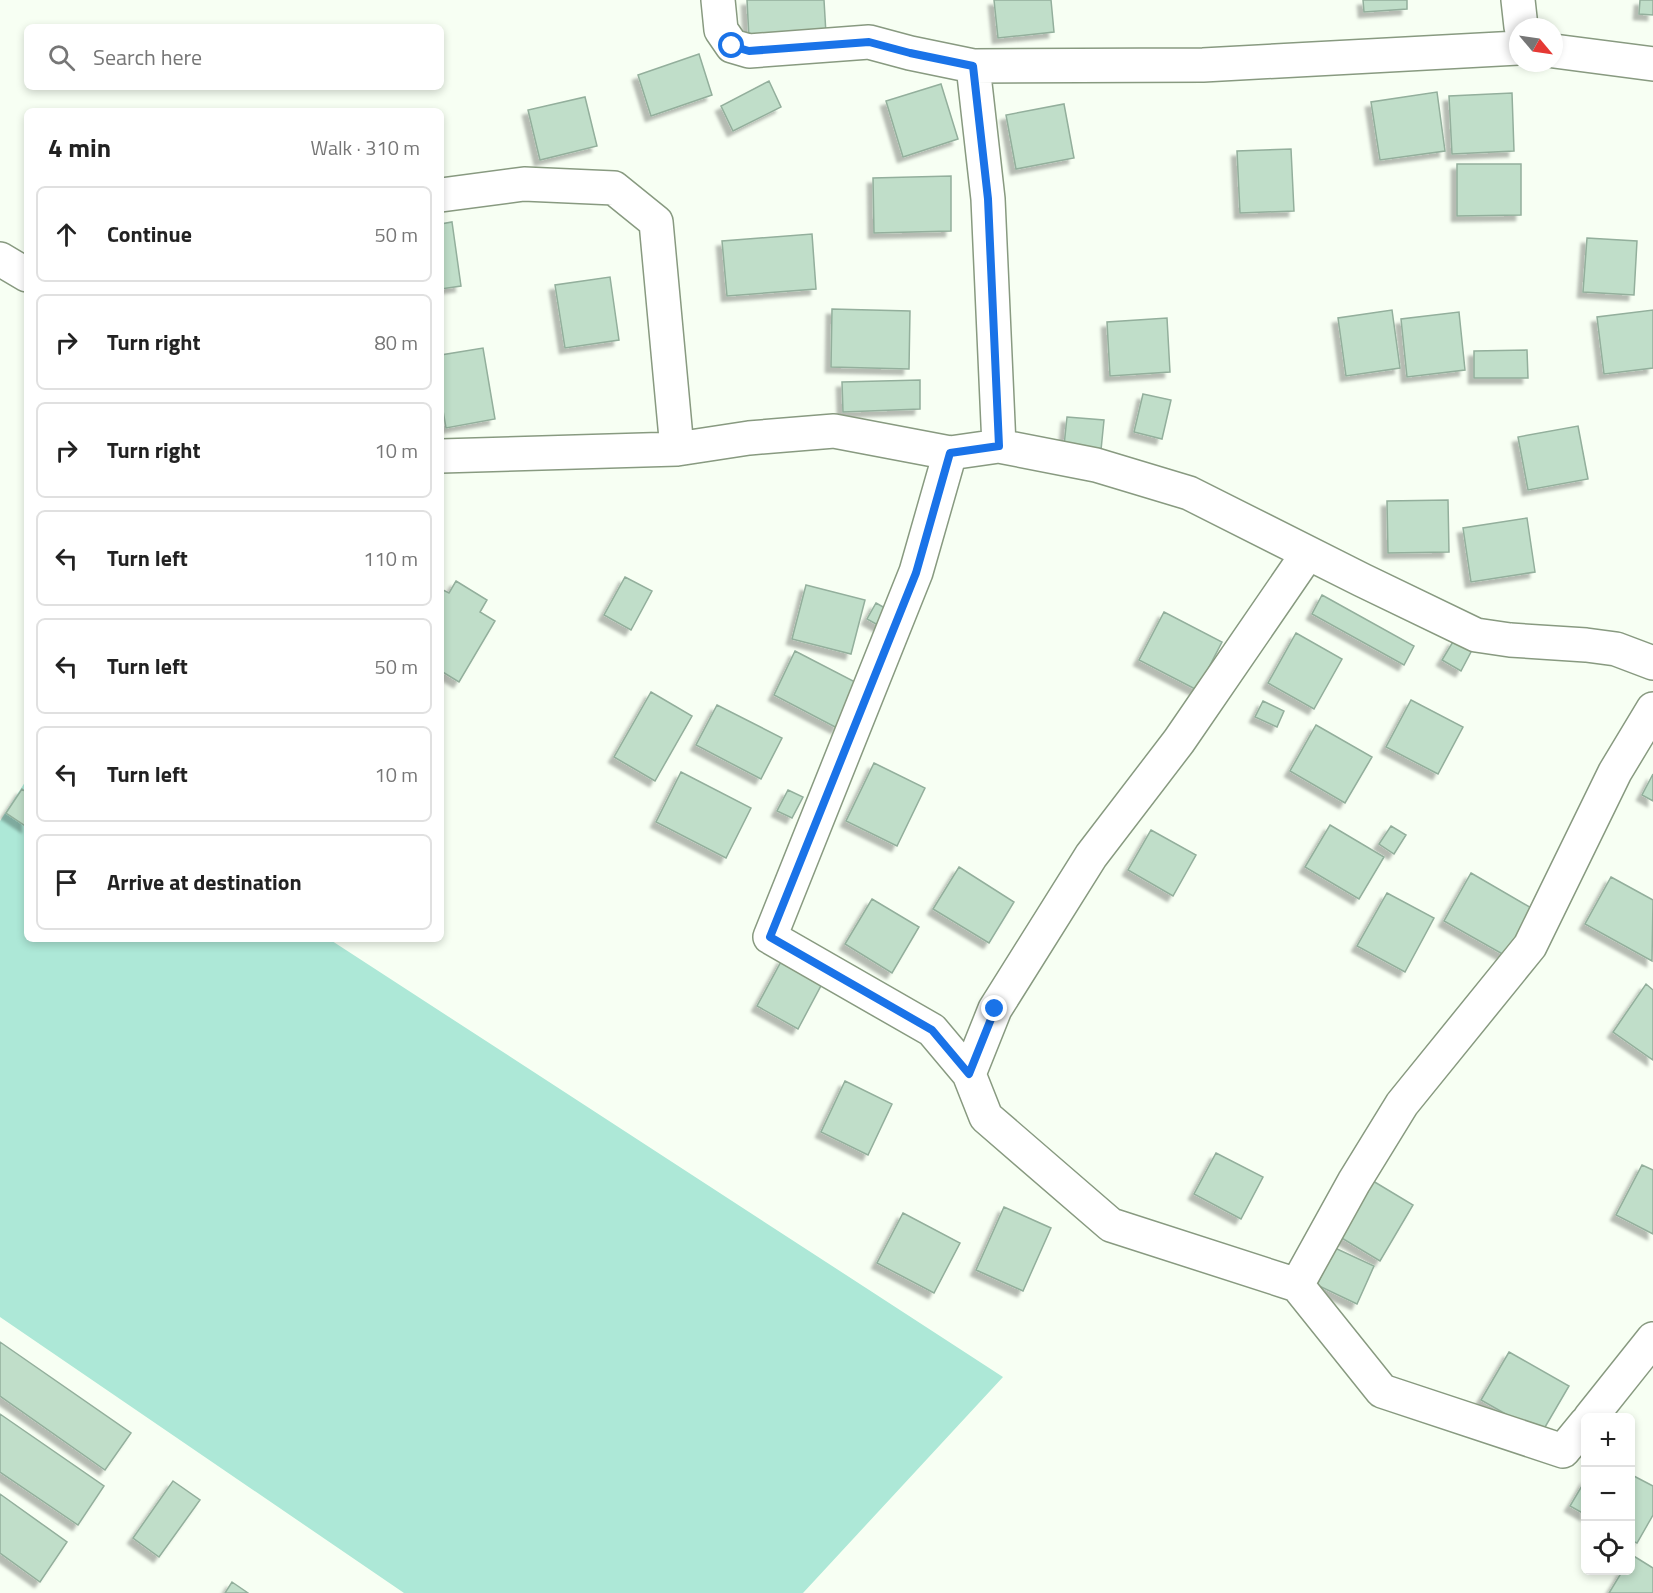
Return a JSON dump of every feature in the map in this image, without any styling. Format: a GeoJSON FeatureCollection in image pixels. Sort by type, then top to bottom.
{"type":"FeatureCollection","features":[{"type":"Feature","properties":{"kind":"street"},"geometry":{"type":"LineString","coordinates":[[718,0],[721,30],[732,46],[749,51],[869,42],[973,66],[1203,66],[1509,49]]}},
{"type":"Feature","properties":{"kind":"street"},"geometry":{"type":"LineString","coordinates":[[1518,0],[1520,18]]}},
{"type":"Feature","properties":{"kind":"street"},"geometry":{"type":"LineString","coordinates":[[1563,52],[1653,64]]}},
{"type":"Feature","properties":{"kind":"street"},"geometry":{"type":"LineString","coordinates":[[973,66],[988,199],[999,446]]}},
{"type":"Feature","properties":{"kind":"street"},"geometry":{"type":"LineString","coordinates":[[444,195],[524,184],[614,188],[656,222],[677,449]]}},
{"type":"Feature","properties":{"kind":"street"},"geometry":{"type":"LineString","coordinates":[[0,259],[24,273]]}},
{"type":"Feature","properties":{"kind":"street"},"geometry":{"type":"LineString","coordinates":[[444,456],[677,449],[749,438],[834,431],[950,453],[999,446],[1096,465],[1189,493],[1476,635],[1616,649],[1653,663]]}},
{"type":"Feature","properties":{"kind":"street"},"geometry":{"type":"LineString","coordinates":[[950,453],[916,573],[770,937],[932,1030],[969,1074],[986,1117],[1111,1225],[1297,1285],[1382,1391],[1563,1451],[1581,1429]]}},
{"type":"Feature","properties":{"kind":"street"},"geometry":{"type":"LineString","coordinates":[[969,1074],[995,1009],[1090,856],[1179,741],[1308,553]]}},
{"type":"Feature","properties":{"kind":"street"},"geometry":{"type":"LineString","coordinates":[[1297,1285],[1354,1182],[1402,1104],[1530,946],[1615,771],[1653,710]]}},
{"type":"Feature","properties":{"kind":"street"},"geometry":{"type":"LineString","coordinates":[[1594,1413],[1653,1339]]}},
{"type":"Feature","properties":{"kind":"water"},"geometry":{"type":"Polygon","coordinates":[[[24,784],[24,942],[334,942],[1003,1377],[803,1593],[404,1593],[0,1317],[0,821],[24,784]]]}},
{"type":"Feature","properties":{"kind":"building"},"geometry":{"type":"Polygon","coordinates":[[[747,0],[824,0],[826,34],[749,38],[747,0]]]}},
{"type":"Feature","properties":{"kind":"building"},"geometry":{"type":"Polygon","coordinates":[[[994,0],[1051,0],[1054,32],[998,38],[994,0]]]}},
{"type":"Feature","properties":{"kind":"building"},"geometry":{"type":"Polygon","coordinates":[[[1363,0],[1407,0],[1407,9],[1364,12],[1363,0]]]}},
{"type":"Feature","properties":{"kind":"building"},"geometry":{"type":"Polygon","coordinates":[[[1640,0],[1653,0],[1653,15],[1639,14],[1640,0]]]}},
{"type":"Feature","properties":{"kind":"building"},"geometry":{"type":"Polygon","coordinates":[[[699,54],[712,95],[651,116],[638,75],[699,54]]]}},
{"type":"Feature","properties":{"kind":"building"},"geometry":{"type":"Polygon","coordinates":[[[769,81],[781,107],[733,131],[721,106],[769,81]]]}},
{"type":"Feature","properties":{"kind":"building"},"geometry":{"type":"Polygon","coordinates":[[[941,84],[958,139],[903,157],[886,101],[941,84]]]}},
{"type":"Feature","properties":{"kind":"building"},"geometry":{"type":"Polygon","coordinates":[[[1437,92],[1445,151],[1380,160],[1371,102],[1437,92]]]}},
{"type":"Feature","properties":{"kind":"building"},"geometry":{"type":"Polygon","coordinates":[[[1512,93],[1514,151],[1452,154],[1449,96],[1512,93]]]}},
{"type":"Feature","properties":{"kind":"building"},"geometry":{"type":"Polygon","coordinates":[[[585,97],[597,146],[540,160],[528,110],[585,97]]]}},
{"type":"Feature","properties":{"kind":"building"},"geometry":{"type":"Polygon","coordinates":[[[1064,104],[1074,158],[1016,169],[1006,115],[1064,104]]]}},
{"type":"Feature","properties":{"kind":"building"},"geometry":{"type":"Polygon","coordinates":[[[1291,149],[1294,211],[1240,213],[1237,151],[1291,149]]]}},
{"type":"Feature","properties":{"kind":"building"},"geometry":{"type":"Polygon","coordinates":[[[1457,164],[1521,164],[1521,215],[1457,216],[1457,164]]]}},
{"type":"Feature","properties":{"kind":"building"},"geometry":{"type":"Polygon","coordinates":[[[951,176],[951,231],[874,233],[873,178],[951,176]]]}},
{"type":"Feature","properties":{"kind":"building"},"geometry":{"type":"Polygon","coordinates":[[[452,222],[461,286],[444,289],[444,223],[452,222]]]}},
{"type":"Feature","properties":{"kind":"building"},"geometry":{"type":"Polygon","coordinates":[[[812,234],[816,289],[727,296],[722,241],[812,234]]]}},
{"type":"Feature","properties":{"kind":"building"},"geometry":{"type":"Polygon","coordinates":[[[1587,238],[1637,241],[1634,295],[1583,292],[1587,238]]]}},
{"type":"Feature","properties":{"kind":"building"},"geometry":{"type":"Polygon","coordinates":[[[610,277],[619,340],[565,348],[555,285],[610,277]]]}},
{"type":"Feature","properties":{"kind":"building"},"geometry":{"type":"Polygon","coordinates":[[[832,309],[910,311],[909,369],[831,367],[832,309]]]}},
{"type":"Feature","properties":{"kind":"building"},"geometry":{"type":"Polygon","coordinates":[[[1392,310],[1400,368],[1346,376],[1338,318],[1392,310]]]}},
{"type":"Feature","properties":{"kind":"building"},"geometry":{"type":"Polygon","coordinates":[[[1653,310],[1653,368],[1604,374],[1597,317],[1653,310]]]}},
{"type":"Feature","properties":{"kind":"building"},"geometry":{"type":"Polygon","coordinates":[[[1459,312],[1465,370],[1407,377],[1401,319],[1459,312]]]}},
{"type":"Feature","properties":{"kind":"building"},"geometry":{"type":"Polygon","coordinates":[[[1167,318],[1170,372],[1110,376],[1107,322],[1167,318]]]}},
{"type":"Feature","properties":{"kind":"building"},"geometry":{"type":"Polygon","coordinates":[[[483,348],[495,419],[446,428],[444,354],[483,348]]]}},
{"type":"Feature","properties":{"kind":"building"},"geometry":{"type":"Polygon","coordinates":[[[1527,350],[1528,378],[1474,378],[1474,351],[1527,350]]]}},
{"type":"Feature","properties":{"kind":"building"},"geometry":{"type":"Polygon","coordinates":[[[920,380],[920,409],[843,412],[842,382],[920,380]]]}},
{"type":"Feature","properties":{"kind":"building"},"geometry":{"type":"Polygon","coordinates":[[[1143,394],[1171,400],[1162,439],[1134,432],[1143,394]]]}},
{"type":"Feature","properties":{"kind":"building"},"geometry":{"type":"Polygon","coordinates":[[[1067,417],[1104,420],[1101,450],[1064,446],[1067,417]]]}},
{"type":"Feature","properties":{"kind":"building"},"geometry":{"type":"Polygon","coordinates":[[[1578,426],[1588,479],[1528,490],[1518,437],[1578,426]]]}},
{"type":"Feature","properties":{"kind":"building"},"geometry":{"type":"Polygon","coordinates":[[[1448,500],[1449,552],[1388,553],[1387,501],[1448,500]]]}},
{"type":"Feature","properties":{"kind":"building"},"geometry":{"type":"Polygon","coordinates":[[[1527,518],[1535,572],[1471,582],[1463,528],[1527,518]]]}},
{"type":"Feature","properties":{"kind":"building"},"geometry":{"type":"Polygon","coordinates":[[[625,577],[652,591],[631,630],[604,615],[625,577]]]}},
{"type":"Feature","properties":{"kind":"building"},"geometry":{"type":"Polygon","coordinates":[[[456,581],[487,600],[480,612],[495,621],[459,682],[444,673],[444,590],[449,593],[456,581]]]}},
{"type":"Feature","properties":{"kind":"building"},"geometry":{"type":"Polygon","coordinates":[[[806,585],[865,600],[851,654],[792,639],[806,585]]]}},
{"type":"Feature","properties":{"kind":"building"},"geometry":{"type":"Polygon","coordinates":[[[1322,595],[1414,646],[1404,665],[1312,614],[1322,595]]]}},
{"type":"Feature","properties":{"kind":"building"},"geometry":{"type":"Polygon","coordinates":[[[876,603],[894,613],[885,629],[867,619],[876,603]]]}},
{"type":"Feature","properties":{"kind":"building"},"geometry":{"type":"Polygon","coordinates":[[[1164,612],[1222,642],[1197,690],[1139,660],[1164,612]]]}},
{"type":"Feature","properties":{"kind":"building"},"geometry":{"type":"Polygon","coordinates":[[[1296,633],[1342,659],[1314,709],[1268,683],[1296,633]]]}},
{"type":"Feature","properties":{"kind":"building"},"geometry":{"type":"Polygon","coordinates":[[[1454,640],[1472,650],[1461,671],[1442,660],[1454,640]]]}},
{"type":"Feature","properties":{"kind":"building"},"geometry":{"type":"Polygon","coordinates":[[[795,651],[859,684],[837,728],[774,695],[795,651]]]}},
{"type":"Feature","properties":{"kind":"building"},"geometry":{"type":"Polygon","coordinates":[[[651,692],[692,716],[655,781],[614,757],[651,692]]]}},
{"type":"Feature","properties":{"kind":"building"},"geometry":{"type":"Polygon","coordinates":[[[1411,700],[1463,727],[1438,774],[1386,747],[1411,700]]]}},
{"type":"Feature","properties":{"kind":"building"},"geometry":{"type":"Polygon","coordinates":[[[1263,701],[1284,711],[1277,727],[1255,717],[1263,701]]]}},
{"type":"Feature","properties":{"kind":"building"},"geometry":{"type":"Polygon","coordinates":[[[717,705],[782,738],[761,779],[696,745],[717,705]]]}},
{"type":"Feature","properties":{"kind":"building"},"geometry":{"type":"Polygon","coordinates":[[[1316,725],[1372,757],[1345,803],[1290,771],[1316,725]]]}},
{"type":"Feature","properties":{"kind":"building"},"geometry":{"type":"Polygon","coordinates":[[[874,763],[925,788],[897,846],[846,821],[874,763]]]}},
{"type":"Feature","properties":{"kind":"building"},"geometry":{"type":"Polygon","coordinates":[[[681,772],[751,808],[726,858],[656,822],[681,772]]]}},
{"type":"Feature","properties":{"kind":"building"},"geometry":{"type":"Polygon","coordinates":[[[1653,774],[1653,801],[1642,795],[1653,774]]]}},
{"type":"Feature","properties":{"kind":"building"},"geometry":{"type":"Polygon","coordinates":[[[22,789],[24,791],[24,825],[6,813],[22,789]]]}},
{"type":"Feature","properties":{"kind":"building"},"geometry":{"type":"Polygon","coordinates":[[[788,790],[803,797],[792,818],[777,811],[788,790]]]}},
{"type":"Feature","properties":{"kind":"building"},"geometry":{"type":"Polygon","coordinates":[[[1330,825],[1384,857],[1359,899],[1305,867],[1330,825]]]}},
{"type":"Feature","properties":{"kind":"building"},"geometry":{"type":"Polygon","coordinates":[[[1391,826],[1406,835],[1394,854],[1379,844],[1391,826]]]}},
{"type":"Feature","properties":{"kind":"building"},"geometry":{"type":"Polygon","coordinates":[[[1151,830],[1196,855],[1173,896],[1128,870],[1151,830]]]}},
{"type":"Feature","properties":{"kind":"building"},"geometry":{"type":"Polygon","coordinates":[[[959,867],[1014,902],[989,943],[933,909],[959,867]]]}},
{"type":"Feature","properties":{"kind":"building"},"geometry":{"type":"Polygon","coordinates":[[[1471,873],[1533,909],[1506,956],[1444,921],[1471,873]]]}},
{"type":"Feature","properties":{"kind":"building"},"geometry":{"type":"Polygon","coordinates":[[[1611,877],[1653,900],[1652,961],[1585,924],[1611,877]]]}},
{"type":"Feature","properties":{"kind":"building"},"geometry":{"type":"Polygon","coordinates":[[[1387,893],[1434,918],[1405,972],[1357,946],[1387,893]]]}},
{"type":"Feature","properties":{"kind":"building"},"geometry":{"type":"Polygon","coordinates":[[[872,899],[919,927],[892,973],[845,944],[872,899]]]}},
{"type":"Feature","properties":{"kind":"building"},"geometry":{"type":"Polygon","coordinates":[[[783,958],[824,980],[798,1029],[757,1006],[783,958]]]}},
{"type":"Feature","properties":{"kind":"building"},"geometry":{"type":"Polygon","coordinates":[[[1646,984],[1653,990],[1653,1060],[1613,1032],[1646,984]]]}},
{"type":"Feature","properties":{"kind":"building"},"geometry":{"type":"Polygon","coordinates":[[[845,1081],[892,1104],[868,1155],[821,1132],[845,1081]]]}},
{"type":"Feature","properties":{"kind":"building"},"geometry":{"type":"Polygon","coordinates":[[[1216,1153],[1263,1177],[1241,1219],[1194,1194],[1216,1153]]]}},
{"type":"Feature","properties":{"kind":"building"},"geometry":{"type":"Polygon","coordinates":[[[1642,1165],[1653,1170],[1653,1234],[1616,1215],[1642,1165]]]}},
{"type":"Feature","properties":{"kind":"building"},"geometry":{"type":"Polygon","coordinates":[[[1373,1181],[1413,1205],[1380,1261],[1340,1237],[1373,1181]]]}},
{"type":"Feature","properties":{"kind":"building"},"geometry":{"type":"Polygon","coordinates":[[[1004,1207],[1051,1228],[1023,1291],[976,1270],[1004,1207]]]}},
{"type":"Feature","properties":{"kind":"building"},"geometry":{"type":"Polygon","coordinates":[[[903,1213],[960,1243],[934,1293],[877,1263],[903,1213]]]}},
{"type":"Feature","properties":{"kind":"building"},"geometry":{"type":"Polygon","coordinates":[[[1335,1248],[1374,1266],[1357,1304],[1317,1285],[1335,1248]]]}},
{"type":"Feature","properties":{"kind":"building"},"geometry":{"type":"Polygon","coordinates":[[[0,1342],[131,1433],[105,1470],[0,1396],[0,1342]]]}},
{"type":"Feature","properties":{"kind":"building"},"geometry":{"type":"Polygon","coordinates":[[[1509,1352],[1569,1386],[1541,1434],[1481,1400],[1509,1352]]]}},
{"type":"Feature","properties":{"kind":"building"},"geometry":{"type":"Polygon","coordinates":[[[0,1414],[104,1486],[78,1525],[0,1472],[0,1414]]]}},
{"type":"Feature","properties":{"kind":"building"},"geometry":{"type":"Polygon","coordinates":[[[1635,1477],[1653,1486],[1653,1515],[1637,1543],[1635,1542],[1635,1477]]]}},
{"type":"Feature","properties":{"kind":"building"},"geometry":{"type":"Polygon","coordinates":[[[173,1481],[200,1500],[159,1557],[133,1538],[173,1481]]]}},
{"type":"Feature","properties":{"kind":"building"},"geometry":{"type":"Polygon","coordinates":[[[1581,1487],[1581,1512],[1570,1506],[1581,1487]]]}},
{"type":"Feature","properties":{"kind":"building"},"geometry":{"type":"Polygon","coordinates":[[[0,1494],[67,1542],[40,1582],[0,1553],[0,1494]]]}},
{"type":"Feature","properties":{"kind":"building"},"geometry":{"type":"Polygon","coordinates":[[[1635,1557],[1653,1568],[1653,1593],[1609,1593],[1620,1575],[1635,1575],[1635,1557]]]}},
{"type":"Feature","properties":{"kind":"building"},"geometry":{"type":"Polygon","coordinates":[[[232,1582],[248,1593],[225,1593],[232,1582]]]}},
{"type":"Feature","properties":{"kind":"route"},"geometry":{"type":"LineString","coordinates":[[732,46],[749,51],[869,42],[973,66],[988,199],[999,446],[950,453],[916,573],[770,937],[932,1030],[969,1074],[995,1009]]}}]}
